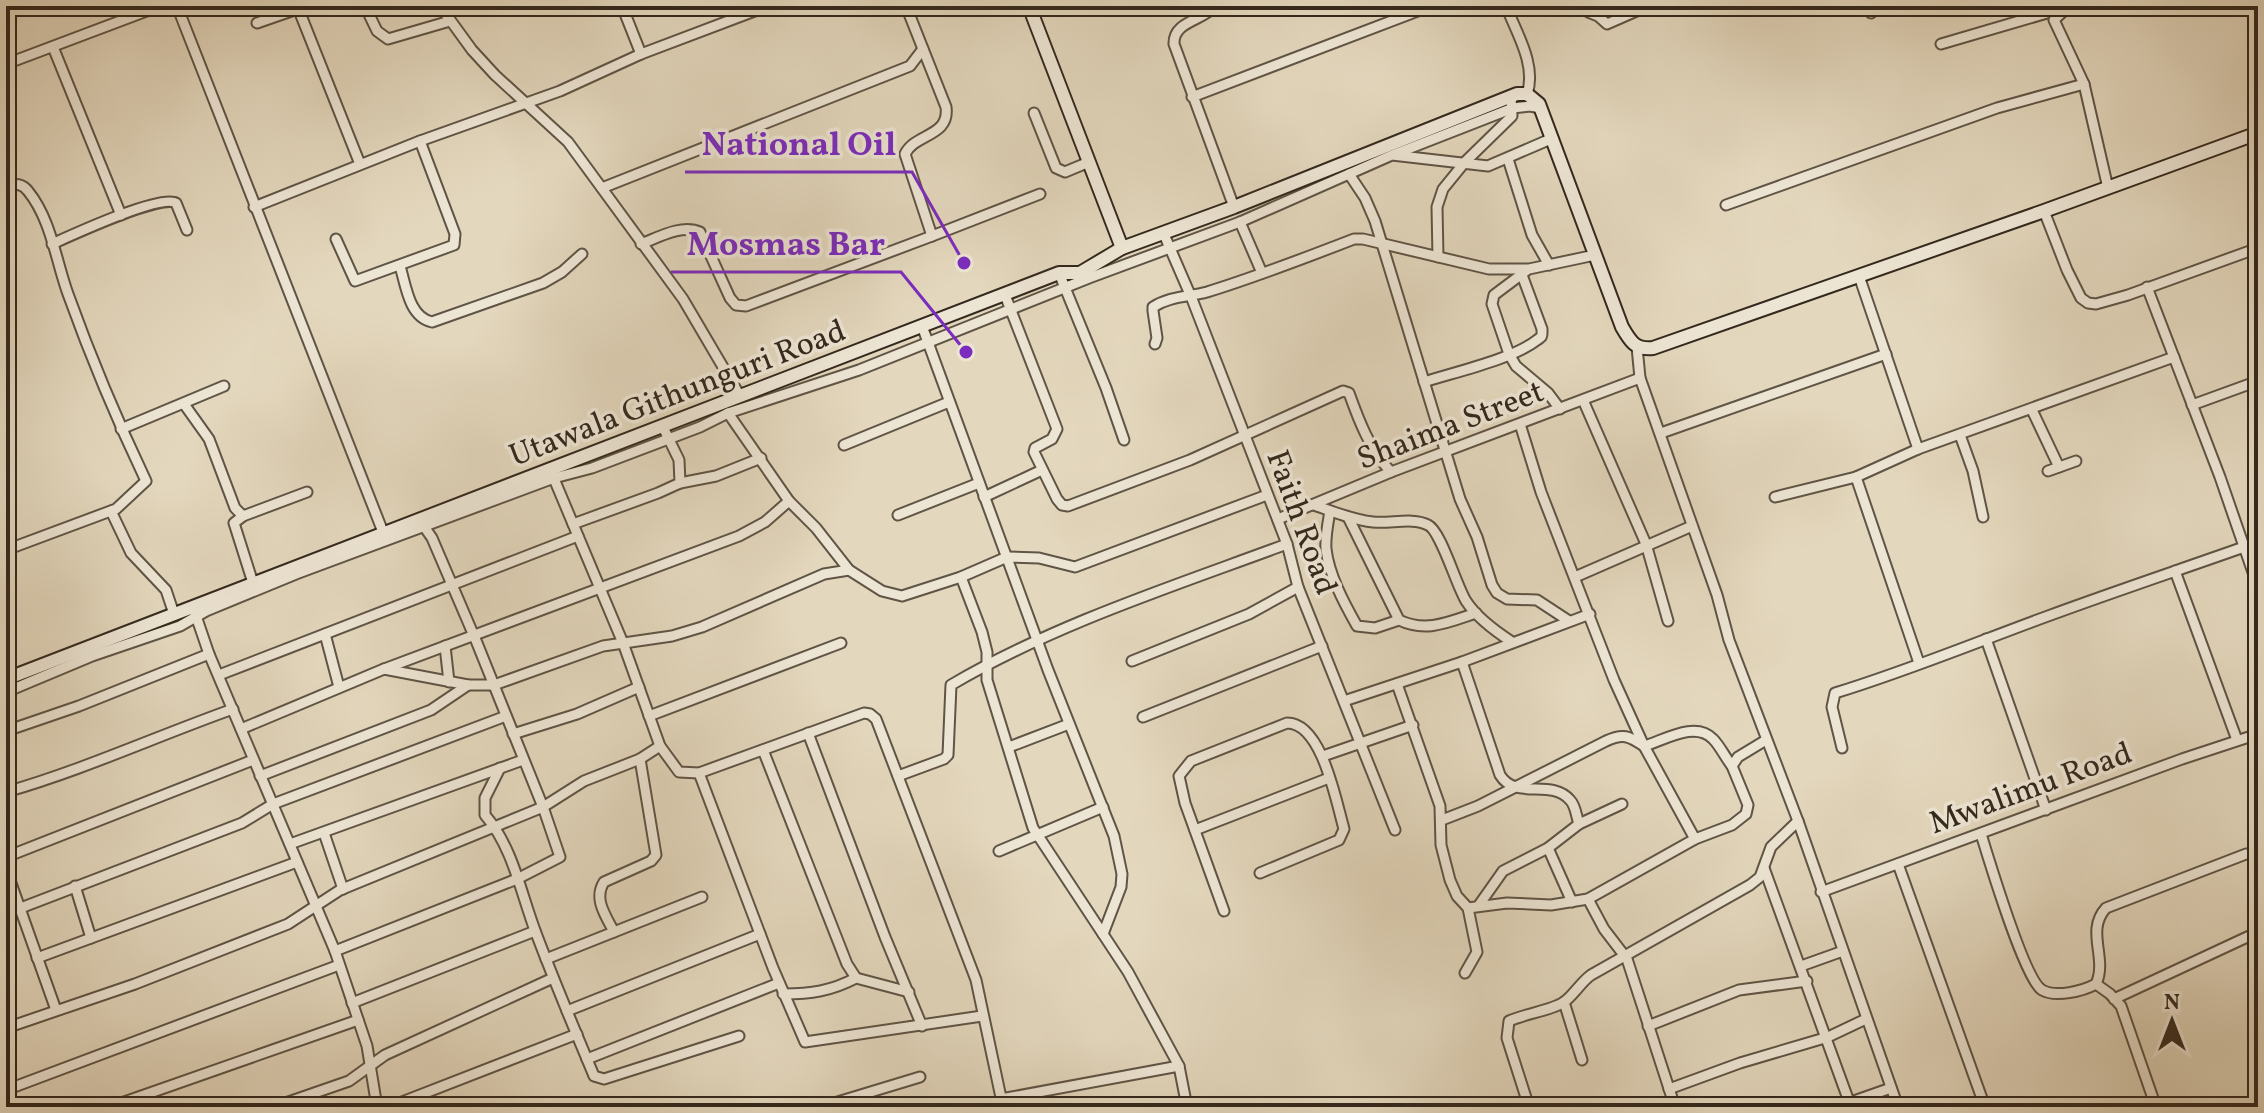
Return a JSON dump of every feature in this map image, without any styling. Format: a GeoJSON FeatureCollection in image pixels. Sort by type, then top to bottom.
{"type":"FeatureCollection","features":[{"type":"Feature","properties":{"kind":"street"},"geometry":{"type":"LineString","coordinates":[[6,64],[160,6]]}},
{"type":"Feature","properties":{"kind":"street"},"geometry":{"type":"LineString","coordinates":[[177,6],[383,532]]}},
{"type":"Feature","properties":{"kind":"street"},"geometry":{"type":"LineString","coordinates":[[365,6],[377,31],[388,39],[450,21]]}},
{"type":"Feature","properties":{"kind":"street"},"geometry":{"type":"LineString","coordinates":[[440,6],[495,75],[568,142],[683,299],[740,396]]}},
{"type":"Feature","properties":{"kind":"street"},"geometry":{"type":"LineString","coordinates":[[622,6],[641,54]]}},
{"type":"Feature","properties":{"kind":"street"},"geometry":{"type":"LineString","coordinates":[[254,207],[420,141],[525,104],[641,54],[768,6]]}},
{"type":"Feature","properties":{"kind":"street"},"geometry":{"type":"LineString","coordinates":[[906,6],[947,116],[943,125],[910,145],[905,154],[932,236]]}},
{"type":"Feature","properties":{"kind":"street"},"geometry":{"type":"LineString","coordinates":[[1029,6],[1122,248]]}},
{"type":"Feature","properties":{"kind":"street"},"geometry":{"type":"LineString","coordinates":[[1215,6],[1207,15],[1179,28],[1174,34],[1174,44],[1234,207]]}},
{"type":"Feature","properties":{"kind":"street"},"geometry":{"type":"LineString","coordinates":[[1192,97],[1431,6]]}},
{"type":"Feature","properties":{"kind":"street"},"geometry":{"type":"LineString","coordinates":[[1506,6],[1527,58],[1531,76],[1527,94],[1541,108],[1622,327],[1637,347],[1653,348],[2258,133]]}},
{"type":"Feature","properties":{"kind":"street"},"geometry":{"type":"LineString","coordinates":[[1586,6],[1588,12],[1607,24],[1648,6]]}},
{"type":"Feature","properties":{"kind":"street"},"geometry":{"type":"LineString","coordinates":[[257,23],[301,7],[304,23],[360,164]]}},
{"type":"Feature","properties":{"kind":"street"},"geometry":{"type":"LineString","coordinates":[[1941,44],[2069,7]]}},
{"type":"Feature","properties":{"kind":"street"},"geometry":{"type":"LineString","coordinates":[[2069,7],[2054,20],[2084,84],[2108,188]]}},
{"type":"Feature","properties":{"kind":"street"},"geometry":{"type":"LineString","coordinates":[[53,47],[121,215]]}},
{"type":"Feature","properties":{"kind":"street"},"geometry":{"type":"LineString","coordinates":[[602,188],[910,66],[923,49]]}},
{"type":"Feature","properties":{"kind":"street"},"geometry":{"type":"LineString","coordinates":[[1726,205],[1997,108],[2084,84]]}},
{"type":"Feature","properties":{"kind":"street","name":"Utawala Githunguri Road"},"geometry":{"type":"LineString","coordinates":[[6,679],[174,614],[195,611],[253,583],[383,532],[422,523],[552,473],[662,425],[711,414],[740,396],[1059,273],[1080,273],[1122,248],[1527,94]]}},
{"type":"Feature","properties":{"kind":"street"},"geometry":{"type":"LineString","coordinates":[[1179,1066],[1002,1103],[976,980],[876,719],[870,714],[849,718],[699,773],[679,772],[660,746],[623,643],[552,473],[592,468],[670,438],[711,414],[728,413],[859,370],[1064,288],[1170,250],[1512,102],[1541,108]]}},
{"type":"Feature","properties":{"kind":"street"},"geometry":{"type":"LineString","coordinates":[[1438,257],[1438,198],[1465,162],[1512,116],[1512,102]]}},
{"type":"Feature","properties":{"kind":"street"},"geometry":{"type":"LineString","coordinates":[[1034,113],[1056,168],[1065,172],[1089,162]]}},
{"type":"Feature","properties":{"kind":"street"},"geometry":{"type":"LineString","coordinates":[[1392,155],[1488,166],[1553,138]]}},
{"type":"Feature","properties":{"kind":"street"},"geometry":{"type":"LineString","coordinates":[[336,239],[355,281],[454,245],[456,240],[420,141]]}},
{"type":"Feature","properties":{"kind":"street"},"geometry":{"type":"LineString","coordinates":[[1508,159],[1532,235],[1549,265]]}},
{"type":"Feature","properties":{"kind":"street"},"geometry":{"type":"LineString","coordinates":[[1349,174],[1365,198],[1381,243],[1460,499],[1497,593],[1507,599],[1537,600],[1569,621]]}},
{"type":"Feature","properties":{"kind":"street"},"geometry":{"type":"LineString","coordinates":[[6,185],[17,184],[26,188],[37,204],[121,429],[146,481],[128,500],[111,511],[6,550]]}},
{"type":"Feature","properties":{"kind":"street"},"geometry":{"type":"LineString","coordinates":[[641,244],[680,230],[692,228],[700,232],[730,298],[736,305],[746,306],[1040,194]]}},
{"type":"Feature","properties":{"kind":"street"},"geometry":{"type":"LineString","coordinates":[[52,244],[121,215],[171,200],[176,203],[187,230]]}},
{"type":"Feature","properties":{"kind":"street"},"geometry":{"type":"LineString","coordinates":[[2044,211],[2067,270],[2081,298],[2088,303],[2096,304],[2258,248]]}},
{"type":"Feature","properties":{"kind":"street"},"geometry":{"type":"LineString","coordinates":[[1240,222],[1262,273]]}},
{"type":"Feature","properties":{"kind":"street","name":"Faith Road"},"geometry":{"type":"LineString","coordinates":[[1163,232],[1278,519],[1298,587],[1395,830]]}},
{"type":"Feature","properties":{"kind":"street"},"geometry":{"type":"LineString","coordinates":[[1155,344],[1153,307],[1207,292],[1354,239],[1489,269],[1526,272]]}},
{"type":"Feature","properties":{"kind":"street"},"geometry":{"type":"LineString","coordinates":[[400,266],[415,313],[422,320],[432,322],[543,283],[562,272],[582,254]]}},
{"type":"Feature","properties":{"kind":"street"},"geometry":{"type":"LineString","coordinates":[[1560,409],[1548,393],[1516,366],[1509,354],[1492,299],[1526,272],[1595,255]]}},
{"type":"Feature","properties":{"kind":"street"},"geometry":{"type":"LineString","coordinates":[[1424,382],[1509,354],[1542,335],[1526,272]]}},
{"type":"Feature","properties":{"kind":"street"},"geometry":{"type":"LineString","coordinates":[[1059,273],[1124,440]]}},
{"type":"Feature","properties":{"kind":"street"},"geometry":{"type":"LineString","coordinates":[[1859,276],[1918,449]]}},
{"type":"Feature","properties":{"kind":"street"},"geometry":{"type":"LineString","coordinates":[[2147,287],[2258,587]]}},
{"type":"Feature","properties":{"kind":"street"},"geometry":{"type":"LineString","coordinates":[[1005,295],[1057,429],[1052,439],[1035,448],[1034,457],[1062,505],[1068,506],[1190,460],[1343,391],[1349,393],[1376,454],[1391,472]]}},
{"type":"Feature","properties":{"kind":"street"},"geometry":{"type":"LineString","coordinates":[[922,326],[1037,641],[1114,836],[1122,874],[1121,887],[1103,934]]}},
{"type":"Feature","properties":{"kind":"street"},"geometry":{"type":"LineString","coordinates":[[1637,347],[1640,378],[1717,595],[1729,640],[1798,821],[1898,1107]]}},
{"type":"Feature","properties":{"kind":"street"},"geometry":{"type":"LineString","coordinates":[[1661,433],[1886,354]]}},
{"type":"Feature","properties":{"kind":"street"},"geometry":{"type":"LineString","coordinates":[[1775,497],[1856,477],[1918,449],[2174,357]]}},
{"type":"Feature","properties":{"kind":"street","name":"Shaima Street"},"geometry":{"type":"LineString","coordinates":[[1278,519],[1391,472],[1640,378]]}},
{"type":"Feature","properties":{"kind":"street"},"geometry":{"type":"LineString","coordinates":[[2192,405],[2258,381]]}},
{"type":"Feature","properties":{"kind":"street"},"geometry":{"type":"LineString","coordinates":[[121,429],[224,386]]}},
{"type":"Feature","properties":{"kind":"street"},"geometry":{"type":"LineString","coordinates":[[1583,400],[1646,544],[1668,621]]}},
{"type":"Feature","properties":{"kind":"street"},"geometry":{"type":"LineString","coordinates":[[844,445],[949,402]]}},
{"type":"Feature","properties":{"kind":"street"},"geometry":{"type":"LineString","coordinates":[[184,404],[209,439],[235,508],[243,516]]}},
{"type":"Feature","properties":{"kind":"street"},"geometry":{"type":"LineString","coordinates":[[2032,410],[2059,467]]}},
{"type":"Feature","properties":{"kind":"street"},"geometry":{"type":"LineString","coordinates":[[728,413],[789,501],[816,528],[849,570],[894,596],[961,577],[1007,557],[1039,558],[1075,567],[1267,495]]}},
{"type":"Feature","properties":{"kind":"street"},"geometry":{"type":"LineString","coordinates":[[1520,424],[1541,492],[1614,680],[1644,746],[1695,839]]}},
{"type":"Feature","properties":{"kind":"street"},"geometry":{"type":"LineString","coordinates":[[662,425],[679,460],[680,483]]}},
{"type":"Feature","properties":{"kind":"street"},"geometry":{"type":"LineString","coordinates":[[1960,435],[1973,471],[1983,517]]}},
{"type":"Feature","properties":{"kind":"street"},"geometry":{"type":"LineString","coordinates":[[573,524],[680,483],[716,476],[761,458]]}},
{"type":"Feature","properties":{"kind":"street"},"geometry":{"type":"LineString","coordinates":[[2048,471],[2076,461]]}},
{"type":"Feature","properties":{"kind":"street"},"geometry":{"type":"LineString","coordinates":[[984,497],[1042,470]]}},
{"type":"Feature","properties":{"kind":"street"},"geometry":{"type":"LineString","coordinates":[[1856,477],[1919,663]]}},
{"type":"Feature","properties":{"kind":"street"},"geometry":{"type":"LineString","coordinates":[[898,515],[979,483]]}},
{"type":"Feature","properties":{"kind":"street"},"geometry":{"type":"LineString","coordinates":[[253,583],[234,523],[243,516],[307,492]]}},
{"type":"Feature","properties":{"kind":"street"},"geometry":{"type":"LineString","coordinates":[[241,729],[384,669],[739,536],[765,522],[789,501]]}},
{"type":"Feature","properties":{"kind":"street"},"geometry":{"type":"LineString","coordinates":[[1314,505],[1348,517],[1375,522],[1421,522],[1431,525],[1467,604],[1491,628],[1512,642]]}},
{"type":"Feature","properties":{"kind":"street"},"geometry":{"type":"LineString","coordinates":[[111,511],[131,553],[166,590],[174,614]]}},
{"type":"Feature","properties":{"kind":"street"},"geometry":{"type":"LineString","coordinates":[[1330,511],[1326,547],[1328,557],[1335,582],[1357,626],[1375,628],[1399,620]]}},
{"type":"Feature","properties":{"kind":"street"},"geometry":{"type":"LineString","coordinates":[[1348,517],[1399,620],[1412,627],[1430,628],[1476,613]]}},
{"type":"Feature","properties":{"kind":"street"},"geometry":{"type":"LineString","coordinates":[[6,692],[92,656],[180,626],[195,611],[422,523],[432,538],[474,635],[560,857],[517,879],[335,951]]}},
{"type":"Feature","properties":{"kind":"street"},"geometry":{"type":"LineString","coordinates":[[1575,577],[1692,526]]}},
{"type":"Feature","properties":{"kind":"street"},"geometry":{"type":"LineString","coordinates":[[219,675],[578,536]]}},
{"type":"Feature","properties":{"kind":"street"},"geometry":{"type":"LineString","coordinates":[[898,776],[948,755],[951,685],[988,663],[1037,641],[1287,544]]}},
{"type":"Feature","properties":{"kind":"street"},"geometry":{"type":"LineString","coordinates":[[1842,748],[1832,707],[1835,693],[2244,547]]}},
{"type":"Feature","properties":{"kind":"street"},"geometry":{"type":"LineString","coordinates":[[384,669],[468,685],[494,685],[581,653],[672,636],[702,627],[824,574],[849,570]]}},
{"type":"Feature","properties":{"kind":"street"},"geometry":{"type":"LineString","coordinates":[[2175,571],[2237,740]]}},
{"type":"Feature","properties":{"kind":"street"},"geometry":{"type":"LineString","coordinates":[[961,577],[982,632],[988,663],[987,680],[1025,808],[1036,834],[1128,972],[1179,1066],[1187,1107]]}},
{"type":"Feature","properties":{"kind":"street"},"geometry":{"type":"LineString","coordinates":[[1132,661],[1249,614],[1298,587]]}},
{"type":"Feature","properties":{"kind":"street"},"geometry":{"type":"LineString","coordinates":[[195,611],[209,654],[335,951],[358,1020],[377,1107]]}},
{"type":"Feature","properties":{"kind":"street"},"geometry":{"type":"LineString","coordinates":[[1344,701],[1462,662],[1590,614]]}},
{"type":"Feature","properties":{"kind":"street"},"geometry":{"type":"LineString","coordinates":[[325,634],[339,687]]}},
{"type":"Feature","properties":{"kind":"street"},"geometry":{"type":"LineString","coordinates":[[1986,639],[2046,810]]}},
{"type":"Feature","properties":{"kind":"street"},"geometry":{"type":"LineString","coordinates":[[649,716],[841,643]]}},
{"type":"Feature","properties":{"kind":"street"},"geometry":{"type":"LineString","coordinates":[[445,646],[449,682]]}},
{"type":"Feature","properties":{"kind":"street"},"geometry":{"type":"LineString","coordinates":[[1143,717],[1322,646]]}},
{"type":"Feature","properties":{"kind":"street"},"geometry":{"type":"LineString","coordinates":[[6,731],[79,706],[209,654]]}},
{"type":"Feature","properties":{"kind":"street"},"geometry":{"type":"LineString","coordinates":[[1462,662],[1500,775],[1512,787],[1547,789],[1565,795],[1571,801],[1579,824]]}},
{"type":"Feature","properties":{"kind":"street"},"geometry":{"type":"LineString","coordinates":[[1397,684],[1440,806],[1441,845],[1450,880],[1457,896],[1474,906],[1588,899],[1695,839],[1732,825],[1746,814],[1748,805],[1732,766],[1714,739],[1706,734],[1678,733],[1644,746]]}},
{"type":"Feature","properties":{"kind":"street"},"geometry":{"type":"LineString","coordinates":[[260,776],[431,710],[468,685]]}},
{"type":"Feature","properties":{"kind":"street"},"geometry":{"type":"LineString","coordinates":[[513,734],[577,714],[639,687]]}},
{"type":"Feature","properties":{"kind":"street"},"geometry":{"type":"LineString","coordinates":[[6,792],[57,777],[233,709]]}},
{"type":"Feature","properties":{"kind":"street"},"geometry":{"type":"LineString","coordinates":[[18,909],[242,823],[273,804],[506,716]]}},
{"type":"Feature","properties":{"kind":"street"},"geometry":{"type":"LineString","coordinates":[[1224,911],[1179,776],[1191,761],[1287,723],[1296,723],[1304,727],[1323,756],[1344,829],[1339,840],[1260,873]]}},
{"type":"Feature","properties":{"kind":"street"},"geometry":{"type":"LineString","coordinates":[[1009,747],[1069,724]]}},
{"type":"Feature","properties":{"kind":"street"},"geometry":{"type":"LineString","coordinates":[[1323,756],[1413,725]]}},
{"type":"Feature","properties":{"kind":"street"},"geometry":{"type":"LineString","coordinates":[[808,733],[922,1026]]}},
{"type":"Feature","properties":{"kind":"street","name":"Mwalimu Road"},"geometry":{"type":"LineString","coordinates":[[1821,892],[2258,734]]}},
{"type":"Feature","properties":{"kind":"street"},"geometry":{"type":"LineString","coordinates":[[1442,820],[1478,806],[1615,737],[1628,735],[1644,746]]}},
{"type":"Feature","properties":{"kind":"street"},"geometry":{"type":"LineString","coordinates":[[1732,766],[1738,757],[1766,740]]}},
{"type":"Feature","properties":{"kind":"street"},"geometry":{"type":"LineString","coordinates":[[6,1028],[237,946],[288,924],[343,889],[543,807],[584,781],[640,759],[660,746]]}},
{"type":"Feature","properties":{"kind":"street"},"geometry":{"type":"LineString","coordinates":[[763,750],[847,964],[856,978]]}},
{"type":"Feature","properties":{"kind":"street"},"geometry":{"type":"LineString","coordinates":[[614,932],[598,899],[601,886],[651,861],[656,855],[640,759]]}},
{"type":"Feature","properties":{"kind":"street"},"geometry":{"type":"LineString","coordinates":[[6,857],[253,760]]}},
{"type":"Feature","properties":{"kind":"street"},"geometry":{"type":"LineString","coordinates":[[290,844],[523,760]]}},
{"type":"Feature","properties":{"kind":"street"},"geometry":{"type":"LineString","coordinates":[[500,768],[485,798],[485,815],[508,852],[553,978],[594,1076],[604,1079],[739,1036]]}},
{"type":"Feature","properties":{"kind":"street"},"geometry":{"type":"LineString","coordinates":[[699,773],[783,994],[805,1042],[982,1016]]}},
{"type":"Feature","properties":{"kind":"street"},"geometry":{"type":"LineString","coordinates":[[1195,830],[1329,778]]}},
{"type":"Feature","properties":{"kind":"street"},"geometry":{"type":"LineString","coordinates":[[1465,973],[1477,952],[1474,906],[1498,875],[1548,848],[1579,824],[1622,804]]}},
{"type":"Feature","properties":{"kind":"street"},"geometry":{"type":"LineString","coordinates":[[999,851],[1103,807]]}},
{"type":"Feature","properties":{"kind":"street"},"geometry":{"type":"LineString","coordinates":[[1529,1107],[1507,1038],[1509,1021],[1564,1002],[1591,975],[1750,885],[1760,877],[1771,847],[1798,821]]}},
{"type":"Feature","properties":{"kind":"street"},"geometry":{"type":"LineString","coordinates":[[324,833],[343,889]]}},
{"type":"Feature","properties":{"kind":"street"},"geometry":{"type":"LineString","coordinates":[[1981,834],[2004,909],[2038,987],[2052,994],[2087,989],[2096,984],[2100,970],[2096,925],[2106,908],[2246,854],[2258,854]]}},
{"type":"Feature","properties":{"kind":"street"},"geometry":{"type":"LineString","coordinates":[[1548,848],[1572,902]]}},
{"type":"Feature","properties":{"kind":"street"},"geometry":{"type":"LineString","coordinates":[[37,958],[297,862]]}},
{"type":"Feature","properties":{"kind":"street"},"geometry":{"type":"LineString","coordinates":[[1898,864],[1985,1107]]}},
{"type":"Feature","properties":{"kind":"street"},"geometry":{"type":"LineString","coordinates":[[1764,868],[1828,1037],[1850,1105]]}},
{"type":"Feature","properties":{"kind":"street"},"geometry":{"type":"LineString","coordinates":[[6,869],[56,1010]]}},
{"type":"Feature","properties":{"kind":"street"},"geometry":{"type":"LineString","coordinates":[[75,886],[91,938]]}},
{"type":"Feature","properties":{"kind":"street"},"geometry":{"type":"LineString","coordinates":[[546,959],[702,897]]}},
{"type":"Feature","properties":{"kind":"street"},"geometry":{"type":"LineString","coordinates":[[1588,899],[1604,929],[1625,955],[1674,1104],[1657,1107]]}},
{"type":"Feature","properties":{"kind":"street"},"geometry":{"type":"LineString","coordinates":[[352,1003],[535,931]]}},
{"type":"Feature","properties":{"kind":"street"},"geometry":{"type":"LineString","coordinates":[[2114,999],[2258,932]]}},
{"type":"Feature","properties":{"kind":"street"},"geometry":{"type":"LineString","coordinates":[[567,1011],[760,934]]}},
{"type":"Feature","properties":{"kind":"street"},"geometry":{"type":"LineString","coordinates":[[1801,966],[1843,951]]}},
{"type":"Feature","properties":{"kind":"street"},"geometry":{"type":"LineString","coordinates":[[6,1090],[339,965]]}},
{"type":"Feature","properties":{"kind":"street"},"geometry":{"type":"LineString","coordinates":[[274,1107],[349,1081],[385,1055],[553,978]]}},
{"type":"Feature","properties":{"kind":"street"},"geometry":{"type":"LineString","coordinates":[[783,994],[812,994],[834,989],[856,978],[909,992]]}},
{"type":"Feature","properties":{"kind":"street"},"geometry":{"type":"LineString","coordinates":[[1648,1026],[1739,990],[1807,981]]}},
{"type":"Feature","properties":{"kind":"street"},"geometry":{"type":"LineString","coordinates":[[587,1059],[779,983]]}},
{"type":"Feature","properties":{"kind":"street"},"geometry":{"type":"LineString","coordinates":[[2096,984],[2121,1006],[2156,1107]]}},
{"type":"Feature","properties":{"kind":"street"},"geometry":{"type":"LineString","coordinates":[[1564,1002],[1582,1060]]}},
{"type":"Feature","properties":{"kind":"street"},"geometry":{"type":"LineString","coordinates":[[1669,1089],[1740,1063],[1828,1037],[1866,1019]]}},
{"type":"Feature","properties":{"kind":"street"},"geometry":{"type":"LineString","coordinates":[[110,1107],[358,1020]]}},
{"type":"Feature","properties":{"kind":"street"},"geometry":{"type":"LineString","coordinates":[[389,1107],[577,1034]]}},
{"type":"Feature","properties":{"kind":"street"},"geometry":{"type":"LineString","coordinates":[[821,1107],[920,1077]]}},
{"type":"Feature","properties":{"kind":"street"},"geometry":{"type":"LineString","coordinates":[[1837,1107],[1850,1105],[1891,1088]]}},
{"type":"Feature","properties":{"kind":"place","name":"National Oil"},"geometry":{"type":"Point","coordinates":[964,263]}},
{"type":"Feature","properties":{"kind":"place","name":"Mosmas Bar"},"geometry":{"type":"Point","coordinates":[966,352]}}]}
